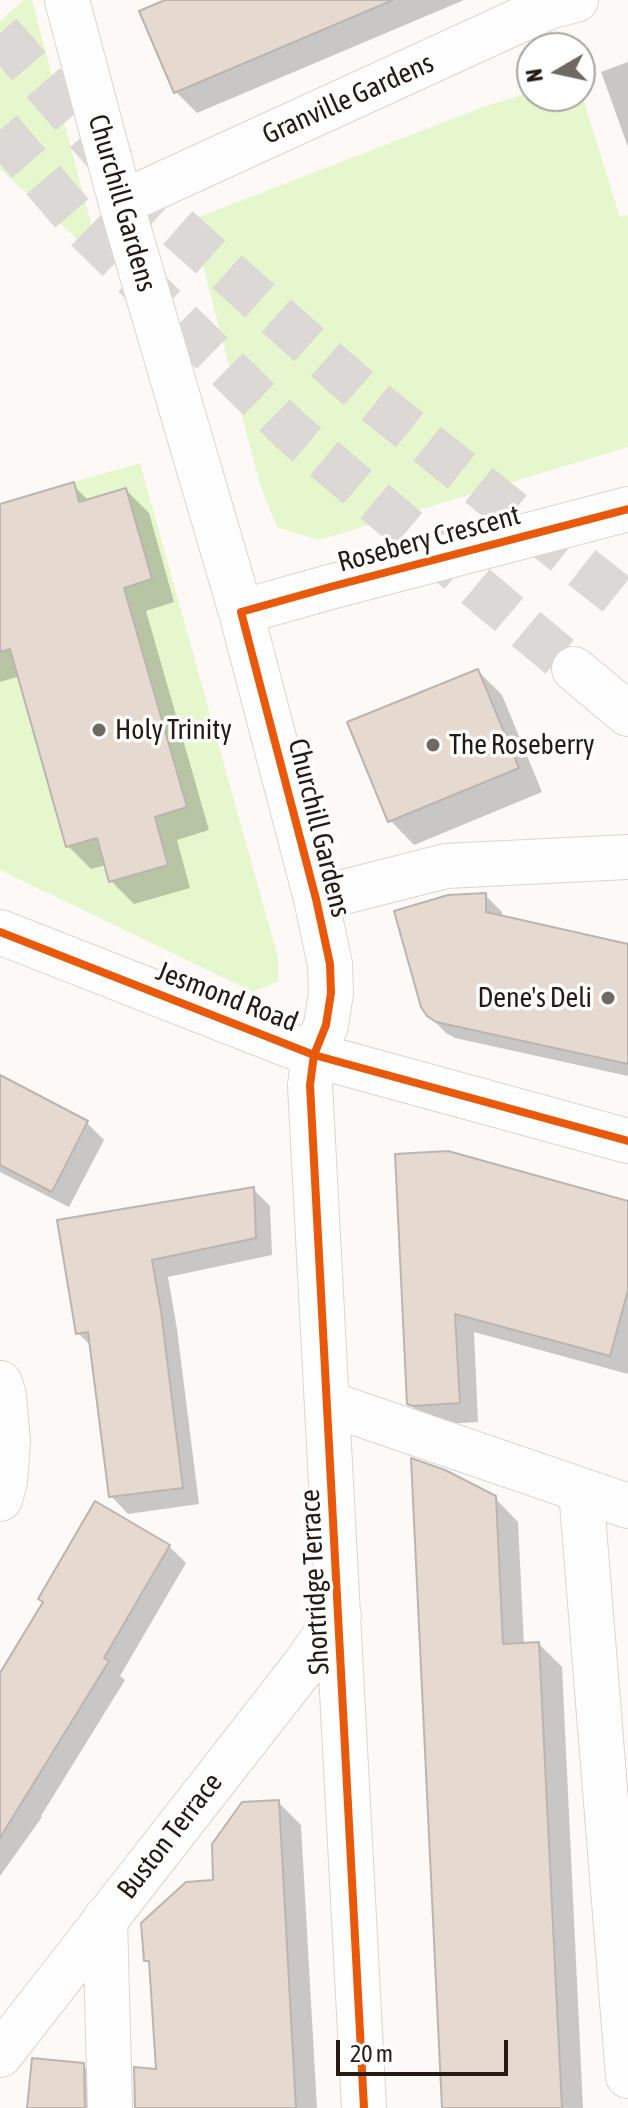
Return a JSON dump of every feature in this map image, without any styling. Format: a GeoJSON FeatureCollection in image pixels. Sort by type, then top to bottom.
{"type":"FeatureCollection","features":[{"type":"Feature","properties":{"kind":"main road","name":"Churchill Gardens"},"geometry":{"type":"LineString","coordinates":[[67,0],[121,203],[241,612],[316,899],[330,964],[331,993],[326,1025],[314,1055]]}},
{"type":"Feature","properties":{"kind":"main road","name":"Granville Gardens"},"geometry":{"type":"LineString","coordinates":[[121,203],[559,2]]}},
{"type":"Feature","properties":{"kind":"main road","name":"Rosebery Crescent"},"geometry":{"type":"LineString","coordinates":[[241,612],[628,509]]}},
{"type":"Feature","properties":{"kind":"main road"},"geometry":{"type":"LineString","coordinates":[[574,669],[628,714]]}},
{"type":"Feature","properties":{"kind":"main road"},"geometry":{"type":"LineString","coordinates":[[316,899],[446,866],[628,857]]}},
{"type":"Feature","properties":{"kind":"main road","name":"Jesmond Road"},"geometry":{"type":"LineString","coordinates":[[0,932],[314,1055],[628,1141]]}},
{"type":"Feature","properties":{"kind":"main road","name":"Shortridge Terrace"},"geometry":{"type":"LineString","coordinates":[[314,1055],[310,1085],[364,2108]]}},
{"type":"Feature","properties":{"kind":"main road"},"geometry":{"type":"LineString","coordinates":[[0,1383],[8,1441],[5,1482],[0,1499]]}},
{"type":"Feature","properties":{"kind":"main road"},"geometry":{"type":"LineString","coordinates":[[327,1403],[628,1506]]}},
{"type":"Feature","properties":{"kind":"main road"},"geometry":{"type":"LineString","coordinates":[[581,1490],[628,2076]]}},
{"type":"Feature","properties":{"kind":"main road","name":"Buston Terrace"},"geometry":{"type":"LineString","coordinates":[[0,2055],[303,1667],[339,1616]]}},
{"type":"Feature","properties":{"kind":"main road"},"geometry":{"type":"LineString","coordinates":[[105,1919],[110,2108]]}},
{"type":"Feature","properties":{"kind":"green space"},"geometry":{"type":"Polygon","coordinates":[[[24,0],[32,0],[101,261],[0,169],[0,21],[24,0]]]}},
{"type":"Feature","properties":{"kind":"green space"},"geometry":{"type":"Polygon","coordinates":[[[516,97],[516,112],[587,112],[620,217],[628,215],[628,447],[319,540],[277,527],[260,485],[191,220],[516,97]]]}},
{"type":"Feature","properties":{"kind":"green space"},"geometry":{"type":"Polygon","coordinates":[[[140,463],[278,958],[278,981],[253,992],[0,870],[0,652],[10,649],[66,846],[97,838],[109,882],[168,865],[155,817],[187,806],[124,588],[152,579],[126,488],[79,502],[74,482],[140,463]]]}},
{"type":"Feature","properties":{"kind":"building"},"geometry":{"type":"Polygon","coordinates":[[[165,0],[393,0],[174,93],[139,11],[165,0]]]}},
{"type":"Feature","properties":{"kind":"building","name":"Holy Trinity"},"geometry":{"type":"Polygon","coordinates":[[[74,482],[79,502],[126,488],[152,579],[124,588],[187,807],[155,817],[168,865],[109,882],[97,838],[66,847],[10,649],[0,652],[0,504],[74,482]]]}},
{"type":"Feature","properties":{"kind":"building","name":"The Roseberry"},"geometry":{"type":"Polygon","coordinates":[[[478,669],[519,768],[388,822],[347,722],[478,669]]]}},
{"type":"Feature","properties":{"kind":"building"},"geometry":{"type":"Polygon","coordinates":[[[486,893],[486,912],[628,944],[628,1064],[436,1022],[427,1016],[421,1007],[394,911],[448,895],[486,893]]]}},
{"type":"Feature","properties":{"kind":"building"},"geometry":{"type":"Polygon","coordinates":[[[0,1075],[88,1121],[52,1192],[0,1165],[0,1075]]]}},
{"type":"Feature","properties":{"kind":"building"},"geometry":{"type":"Polygon","coordinates":[[[448,1151],[628,1201],[628,1290],[610,1356],[455,1314],[460,1403],[407,1404],[395,1154],[448,1151]]]}},
{"type":"Feature","properties":{"kind":"building"},"geometry":{"type":"Polygon","coordinates":[[[254,1187],[256,1238],[152,1260],[183,1488],[109,1497],[88,1332],[76,1334],[57,1220],[254,1187]]]}},
{"type":"Feature","properties":{"kind":"building"},"geometry":{"type":"Polygon","coordinates":[[[411,1458],[445,1470],[496,1496],[503,1644],[539,1642],[562,2108],[442,2108],[411,1458]]]}},
{"type":"Feature","properties":{"kind":"building"},"geometry":{"type":"Polygon","coordinates":[[[95,1501],[170,1545],[104,1658],[109,1661],[0,1838],[0,1673],[43,1602],[38,1599],[95,1501]]]}},
{"type":"Feature","properties":{"kind":"building"},"geometry":{"type":"Polygon","coordinates":[[[279,1800],[296,2108],[135,2108],[134,2067],[156,2069],[149,1961],[144,1961],[141,1923],[186,1882],[213,1880],[212,1844],[242,1802],[279,1800]]]}},
{"type":"Feature","properties":{"kind":"building"},"geometry":{"type":"Polygon","coordinates":[[[32,2058],[84,2063],[85,2108],[27,2108],[32,2058]]]}},
{"type":"Feature","properties":{"kind":"tunnel"},"geometry":{"type":"LineString","coordinates":[[0,33],[141,195],[362,392],[628,604]]}},
{"type":"Feature","properties":{"kind":"tunnel"},"geometry":{"type":"LineString","coordinates":[[0,130],[82,225],[291,431],[574,669]]}},
{"type":"Feature","properties":{"kind":"cycle path"},"geometry":{"type":"LineString","coordinates":[[364,2108],[310,1085],[314,1055],[326,1025],[331,993],[330,964],[241,612],[628,509]]}},
{"type":"Feature","properties":{"kind":"cycle path"},"geometry":{"type":"LineString","coordinates":[[0,932],[314,1055],[628,1141]]}},
{"type":"Feature","properties":{"kind":"place","name":"Holy Trinity"},"geometry":{"type":"Point","coordinates":[99,730]}},
{"type":"Feature","properties":{"kind":"place","name":"The Roseberry"},"geometry":{"type":"Point","coordinates":[433,745]}},
{"type":"Feature","properties":{"kind":"place","name":"Dene's Deli"},"geometry":{"type":"Point","coordinates":[608,998]}}]}
